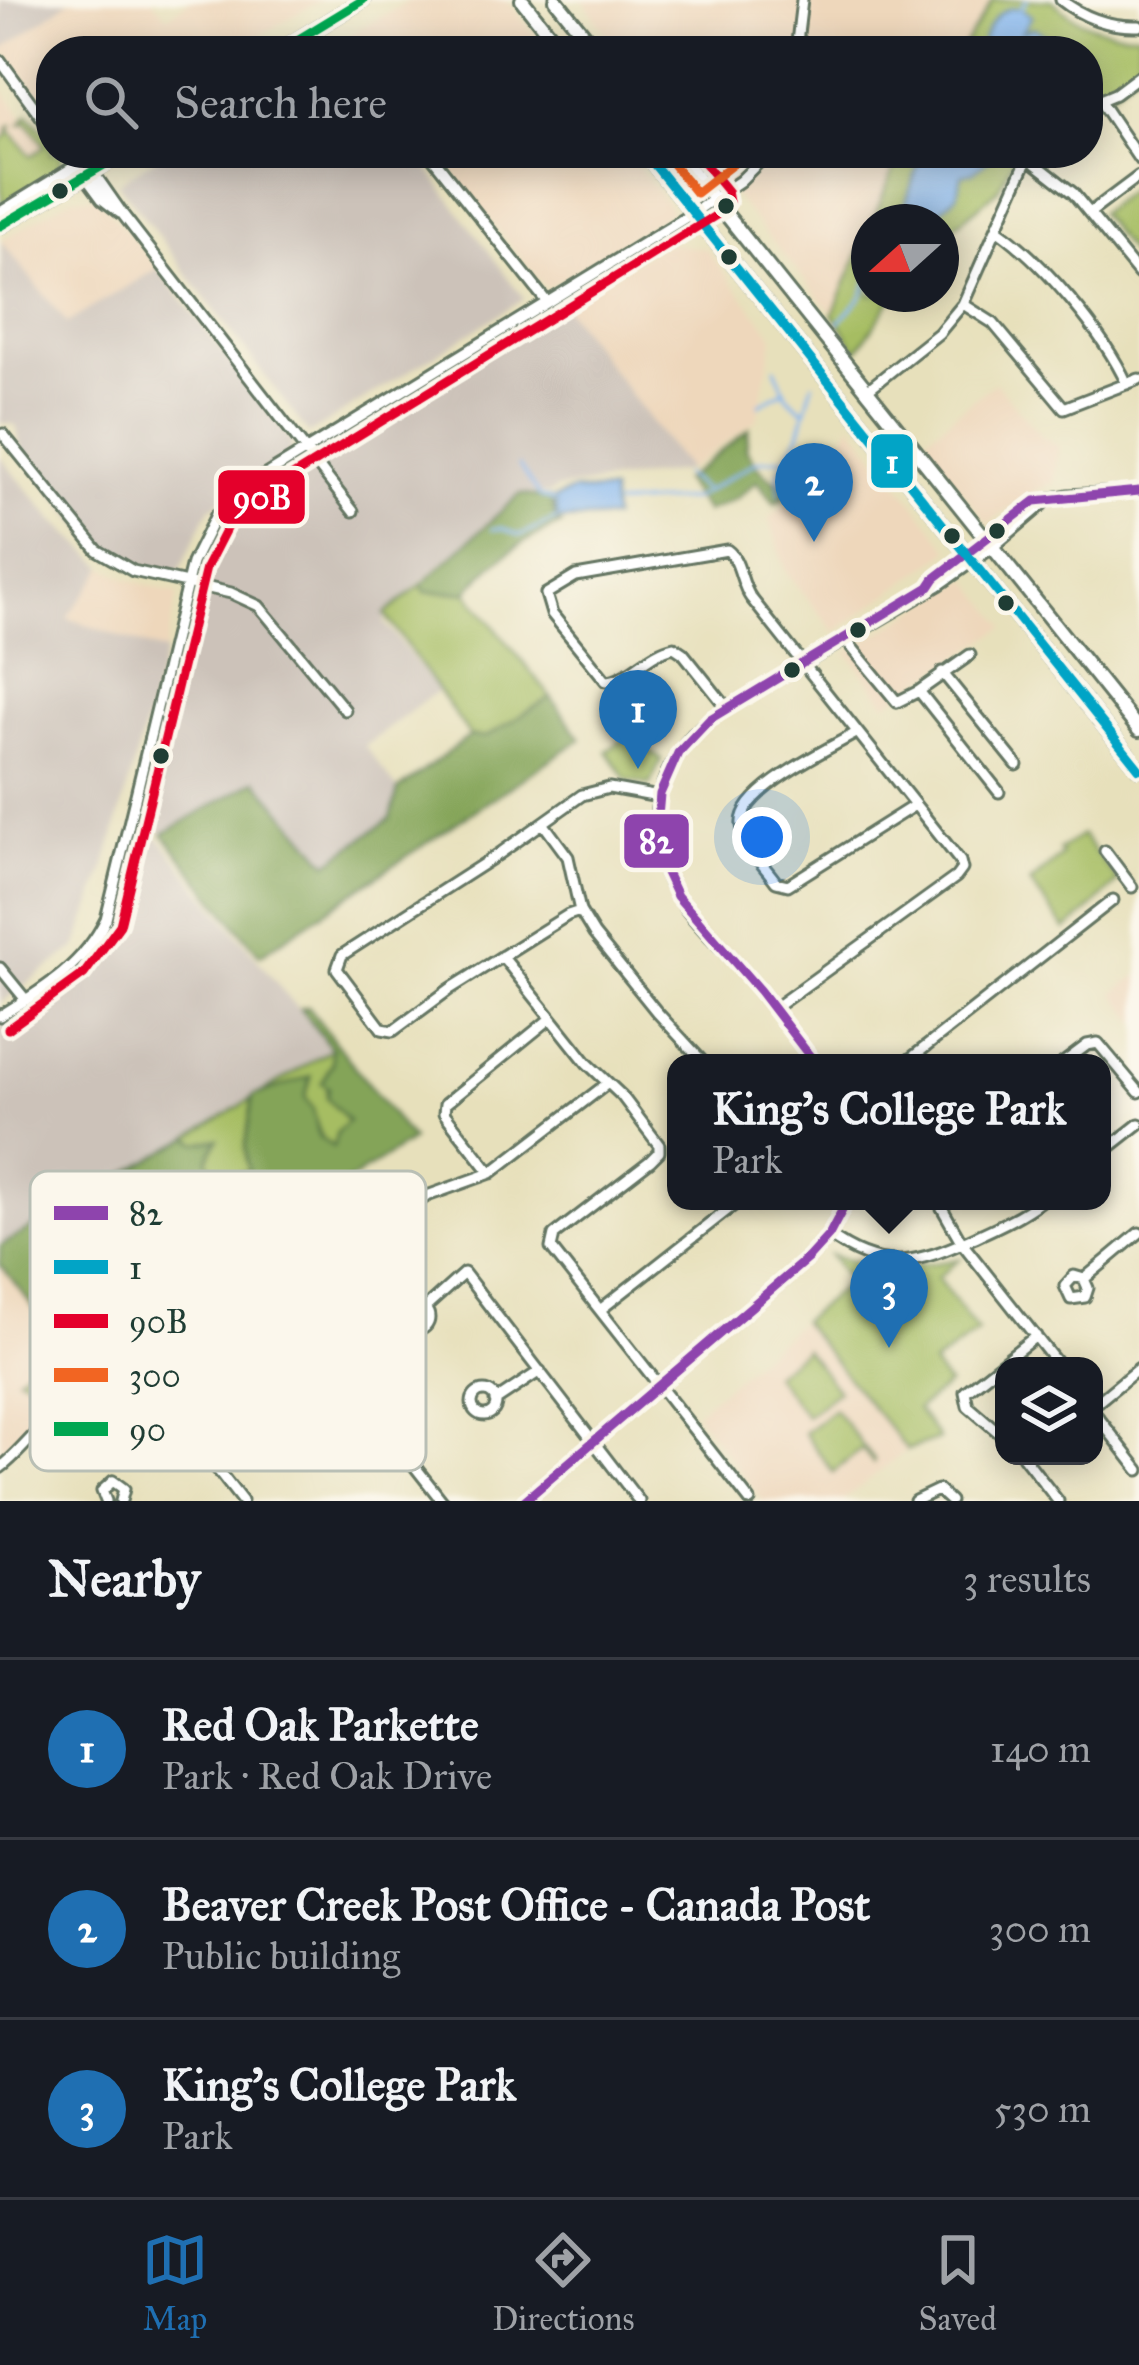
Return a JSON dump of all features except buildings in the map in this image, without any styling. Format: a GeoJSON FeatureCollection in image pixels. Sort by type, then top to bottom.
{"type":"FeatureCollection","features":[{"type":"Feature","properties":{"kind":"main road"},"geometry":{"type":"LineString","coordinates":[[303,36],[362,0]]}},
{"type":"Feature","properties":{"kind":"main road"},"geometry":{"type":"LineString","coordinates":[[523,0],[551,36]]}},
{"type":"Feature","properties":{"kind":"main road"},"geometry":{"type":"LineString","coordinates":[[556,0],[585,36]]}},
{"type":"Feature","properties":{"kind":"main road"},"geometry":{"type":"LineString","coordinates":[[0,214],[80,168]]}},
{"type":"Feature","properties":{"kind":"main road"},"geometry":{"type":"LineString","coordinates":[[0,226],[81,168]]}},
{"type":"Feature","properties":{"kind":"main road"},"geometry":{"type":"LineString","coordinates":[[662,168],[704,206],[866,391],[1139,730]]}},
{"type":"Feature","properties":{"kind":"main road"},"geometry":{"type":"LineString","coordinates":[[685,168],[704,206],[970,557],[1139,769]]}},
{"type":"Feature","properties":{"kind":"street"},"geometry":{"type":"LineString","coordinates":[[798,36],[802,0]]}},
{"type":"Feature","properties":{"kind":"street"},"geometry":{"type":"LineString","coordinates":[[1061,0],[1100,22],[1139,26]]}},
{"type":"Feature","properties":{"kind":"street"},"geometry":{"type":"LineString","coordinates":[[0,60],[36,106]]}},
{"type":"Feature","properties":{"kind":"street"},"geometry":{"type":"LineString","coordinates":[[1103,98],[1139,76]]}},
{"type":"Feature","properties":{"kind":"street"},"geometry":{"type":"LineString","coordinates":[[1103,114],[1139,159]]}},
{"type":"Feature","properties":{"kind":"street"},"geometry":{"type":"LineString","coordinates":[[86,168],[352,511]]}},
{"type":"Feature","properties":{"kind":"street"},"geometry":{"type":"LineString","coordinates":[[441,168],[546,301]]}},
{"type":"Feature","properties":{"kind":"street"},"geometry":{"type":"LineString","coordinates":[[0,1016],[71,969],[106,919],[187,582],[198,544],[216,514],[244,489],[704,206],[756,168]]}},
{"type":"Feature","properties":{"kind":"street"},"geometry":{"type":"LineString","coordinates":[[866,391],[939,333],[963,304],[1024,168]]}},
{"type":"Feature","properties":{"kind":"street"},"geometry":{"type":"LineString","coordinates":[[1045,168],[1091,212],[1139,274]]}},
{"type":"Feature","properties":{"kind":"street"},"geometry":{"type":"LineString","coordinates":[[1091,212],[1139,176]]}},
{"type":"Feature","properties":{"kind":"street"},"geometry":{"type":"LineString","coordinates":[[998,230],[1035,258],[1114,358],[1126,383]]}},
{"type":"Feature","properties":{"kind":"street"},"geometry":{"type":"LineString","coordinates":[[963,304],[993,323],[1064,408],[1139,379]]}},
{"type":"Feature","properties":{"kind":"street"},"geometry":{"type":"LineString","coordinates":[[3,434],[97,550],[133,571],[231,593],[265,612],[345,710]]}},
{"type":"Feature","properties":{"kind":"street"},"geometry":{"type":"LineString","coordinates":[[808,1054],[713,943],[669,881],[656,834],[659,796],[688,737],[727,708],[929,587],[1048,500],[1139,492]]}},
{"type":"Feature","properties":{"kind":"street"},"geometry":{"type":"LineString","coordinates":[[727,708],[674,646],[640,662],[620,680],[606,681],[552,614],[546,594],[576,576],[727,550],[734,556],[745,589],[960,861],[961,872],[772,1010]]}},
{"type":"Feature","properties":{"kind":"street"},"geometry":{"type":"LineString","coordinates":[[844,638],[897,702],[970,655]]}},
{"type":"Feature","properties":{"kind":"street"},"geometry":{"type":"LineString","coordinates":[[942,672],[1017,765]]}},
{"type":"Feature","properties":{"kind":"street"},"geometry":{"type":"LineString","coordinates":[[920,691],[999,792]]}},
{"type":"Feature","properties":{"kind":"street"},"geometry":{"type":"LineString","coordinates":[[856,733],[762,790],[746,807],[742,826],[746,838],[776,882],[788,885],[915,805]]}},
{"type":"Feature","properties":{"kind":"street"},"geometry":{"type":"LineString","coordinates":[[580,911],[502,956],[393,1031],[382,1029],[337,969],[342,955],[568,803],[596,790],[659,796]]}},
{"type":"Feature","properties":{"kind":"street"},"geometry":{"type":"LineString","coordinates":[[543,824],[573,868],[580,911],[656,1011],[696,1054]]}},
{"type":"Feature","properties":{"kind":"street"},"geometry":{"type":"LineString","coordinates":[[1105,851],[1133,887]]}},
{"type":"Feature","properties":{"kind":"street"},"geometry":{"type":"LineString","coordinates":[[916,1054],[1113,900]]}},
{"type":"Feature","properties":{"kind":"street"},"geometry":{"type":"LineString","coordinates":[[502,956],[655,1138],[659,1151],[551,1239],[555,1254],[750,1501]]}},
{"type":"Feature","properties":{"kind":"street"},"geometry":{"type":"LineString","coordinates":[[0,968],[26,1000]]}},
{"type":"Feature","properties":{"kind":"street"},"geometry":{"type":"LineString","coordinates":[[491,1173],[444,1113],[445,1104],[551,1018]]}},
{"type":"Feature","properties":{"kind":"street"},"geometry":{"type":"LineString","coordinates":[[1074,1054],[1098,1043],[1107,1054]]}},
{"type":"Feature","properties":{"kind":"street"},"geometry":{"type":"LineString","coordinates":[[1111,1059],[1139,1092]]}},
{"type":"Feature","properties":{"kind":"street"},"geometry":{"type":"LineString","coordinates":[[426,1197],[491,1173],[608,1083]]}},
{"type":"Feature","properties":{"kind":"street"},"geometry":{"type":"LineString","coordinates":[[1111,1146],[1139,1124]]}},
{"type":"Feature","properties":{"kind":"street"},"geometry":{"type":"LineString","coordinates":[[600,1310],[728,1210]]}},
{"type":"Feature","properties":{"kind":"street"},"geometry":{"type":"LineString","coordinates":[[524,1501],[785,1278],[829,1234],[842,1210]]}},
{"type":"Feature","properties":{"kind":"street"},"geometry":{"type":"LineString","coordinates":[[943,1210],[962,1243],[1052,1357]]}},
{"type":"Feature","properties":{"kind":"street"},"geometry":{"type":"LineString","coordinates":[[829,1234],[851,1251],[901,1263],[962,1243],[1028,1210]]}},
{"type":"Feature","properties":{"kind":"street"},"geometry":{"type":"LineString","coordinates":[[1084,1280],[1139,1233]]}},
{"type":"Feature","properties":{"kind":"street"},"geometry":{"type":"LineString","coordinates":[[426,1307],[464,1273],[639,1501]]}},
{"type":"Feature","properties":{"kind":"street"},"geometry":{"type":"LineString","coordinates":[[1009,1357],[1036,1336]]}},
{"type":"Feature","properties":{"kind":"street"},"geometry":{"type":"LineString","coordinates":[[995,1368],[965,1392],[968,1406],[995,1429]]}},
{"type":"Feature","properties":{"kind":"street"},"geometry":{"type":"LineString","coordinates":[[1103,1400],[1139,1368]]}},
{"type":"Feature","properties":{"kind":"street"},"geometry":{"type":"LineString","coordinates":[[495,1402],[540,1371]]}},
{"type":"Feature","properties":{"kind":"street"},"geometry":{"type":"LineString","coordinates":[[1103,1420],[1139,1470]]}},
{"type":"Feature","properties":{"kind":"street"},"geometry":{"type":"LineString","coordinates":[[0,1468],[30,1439]]}},
{"type":"Feature","properties":{"kind":"street"},"geometry":{"type":"LineString","coordinates":[[1030,1465],[1058,1501]]}},
{"type":"Feature","properties":{"kind":"street"},"geometry":{"type":"LineString","coordinates":[[219,1471],[242,1501]]}},
{"type":"Feature","properties":{"kind":"street"},"geometry":{"type":"LineString","coordinates":[[418,1471],[442,1501]]}},
{"type":"Feature","properties":{"kind":"street"},"geometry":{"type":"LineString","coordinates":[[106,1501],[104,1487],[112,1481],[124,1489],[121,1501]]}},
{"type":"Feature","properties":{"kind":"street"},"geometry":{"type":"LineString","coordinates":[[915,1501],[938,1490],[950,1501]]}},
{"type":"Feature","properties":{"kind":"shaded area"},"geometry":{"type":"Polygon","coordinates":[[[0,0],[70,0],[2,50],[0,0]]]}},
{"type":"Feature","properties":{"kind":"shaded area"},"geometry":{"type":"Polygon","coordinates":[[[70,0],[152,0],[167,17],[190,0],[321,0],[259,36],[36,36],[36,90],[2,50],[70,0]]]}},
{"type":"Feature","properties":{"kind":"shaded area"},"geometry":{"type":"Polygon","coordinates":[[[411,0],[507,0],[535,36],[349,36],[411,0]]]}},
{"type":"Feature","properties":{"kind":"shaded area"},"geometry":{"type":"Polygon","coordinates":[[[583,0],[993,0],[970,36],[608,36],[583,0]]]}},
{"type":"Feature","properties":{"kind":"shaded area"},"geometry":{"type":"Polygon","coordinates":[[[0,86],[36,133],[36,166],[0,196],[0,86]]]}},
{"type":"Feature","properties":{"kind":"shaded area"},"geometry":{"type":"Polygon","coordinates":[[[141,168],[426,168],[524,299],[309,434],[118,183],[141,168]]]}},
{"type":"Feature","properties":{"kind":"shaded area"},"geometry":{"type":"Polygon","coordinates":[[[448,168],[639,168],[672,211],[546,289],[448,168]]]}},
{"type":"Feature","properties":{"kind":"shaded area"},"geometry":{"type":"Polygon","coordinates":[[[712,168],[895,168],[879,204],[851,204],[851,271],[833,314],[712,168]]]}},
{"type":"Feature","properties":{"kind":"shaded area"},"geometry":{"type":"Polygon","coordinates":[[[73,197],[97,197],[158,268],[66,324],[1,241],[73,197]]]}},
{"type":"Feature","properties":{"kind":"shaded area"},"geometry":{"type":"Polygon","coordinates":[[[1,241],[67,323],[158,268],[292,442],[290,453],[210,508],[177,576],[121,561],[91,539],[22,453],[16,425],[0,423],[1,241]]]}},
{"type":"Feature","properties":{"kind":"shaded area"},"geometry":{"type":"Polygon","coordinates":[[[665,243],[706,249],[774,336],[757,420],[688,470],[563,306],[665,243]]]}},
{"type":"Feature","properties":{"kind":"shaded area"},"geometry":{"type":"Polygon","coordinates":[[[563,306],[688,470],[556,489],[549,494],[519,494],[385,614],[385,623],[437,691],[365,746],[398,790],[391,818],[327,863],[256,780],[163,834],[144,816],[199,565],[212,531],[237,501],[396,413],[563,306]]]}},
{"type":"Feature","properties":{"kind":"shaded area"},"geometry":{"type":"Polygon","coordinates":[[[995,382],[1042,437],[1059,445],[1054,483],[1034,491],[988,524],[923,440],[995,382]]]}},
{"type":"Feature","properties":{"kind":"shaded area"},"geometry":{"type":"Polygon","coordinates":[[[851,423],[950,550],[835,632],[786,572],[769,518],[830,467],[851,423]]]}},
{"type":"Feature","properties":{"kind":"shaded area"},"geometry":{"type":"Polygon","coordinates":[[[0,457],[55,521],[105,567],[67,618],[165,652],[106,865],[76,948],[0,1003],[0,457]]]}},
{"type":"Feature","properties":{"kind":"shaded area"},"geometry":{"type":"Polygon","coordinates":[[[105,567],[127,579],[178,594],[165,652],[66,618],[105,567]]]}},
{"type":"Feature","properties":{"kind":"shaded area"},"geometry":{"type":"Polygon","coordinates":[[[969,579],[1006,627],[886,703],[847,652],[969,579]]]}},
{"type":"Feature","properties":{"kind":"shaded area"},"geometry":{"type":"Polygon","coordinates":[[[142,834],[159,838],[331,1050],[133,1171],[30,1171],[30,1229],[0,1246],[0,1027],[89,968],[117,926],[142,834]]]}},
{"type":"Feature","properties":{"kind":"shaded area"},"geometry":{"type":"Polygon","coordinates":[[[1139,974],[1139,1024],[1114,993],[1139,974]]]}},
{"type":"Feature","properties":{"kind":"shaded area"},"geometry":{"type":"Polygon","coordinates":[[[0,1264],[30,1303],[30,1431],[0,1456],[0,1264]]]}},
{"type":"Feature","properties":{"kind":"shaded area"},"geometry":{"type":"Polygon","coordinates":[[[801,1321],[907,1450],[842,1501],[763,1501],[695,1413],[801,1321]]]}},
{"type":"Feature","properties":{"kind":"green space"},"geometry":{"type":"Polygon","coordinates":[[[993,0],[1052,0],[1092,26],[1139,33],[1139,68],[1103,96],[1103,36],[970,36],[993,0]]]}},
{"type":"Feature","properties":{"kind":"green space"},"geometry":{"type":"Polygon","coordinates":[[[28,114],[36,123],[36,134],[27,122],[21,124],[28,114]]]}},
{"type":"Feature","properties":{"kind":"green space"},"geometry":{"type":"Polygon","coordinates":[[[13,124],[9,129],[31,156],[36,152],[36,168],[62,169],[2,205],[0,141],[10,133],[7,128],[13,124]]]}},
{"type":"Feature","properties":{"kind":"green space"},"geometry":{"type":"Polygon","coordinates":[[[895,168],[1008,168],[997,191],[959,222],[959,204],[880,204],[895,168]]]}},
{"type":"Feature","properties":{"kind":"green space"},"geometry":{"type":"Polygon","coordinates":[[[1139,182],[1139,265],[1099,213],[1139,182]]]}},
{"type":"Feature","properties":{"kind":"green space"},"geometry":{"type":"Polygon","coordinates":[[[851,271],[851,312],[883,312],[857,351],[833,314],[851,271]]]}},
{"type":"Feature","properties":{"kind":"green space"},"geometry":{"type":"Polygon","coordinates":[[[749,429],[746,449],[757,464],[773,480],[798,488],[775,503],[757,481],[737,498],[706,512],[683,481],[749,429]]]}},
{"type":"Feature","properties":{"kind":"green space"},"geometry":{"type":"Polygon","coordinates":[[[520,494],[551,499],[556,522],[561,524],[510,552],[467,592],[425,592],[421,585],[520,494]]]}},
{"type":"Feature","properties":{"kind":"green space"},"geometry":{"type":"Polygon","coordinates":[[[421,585],[425,592],[467,592],[551,697],[486,737],[470,736],[385,614],[421,585]]]}},
{"type":"Feature","properties":{"kind":"green space"},"geometry":{"type":"Polygon","coordinates":[[[551,697],[581,739],[260,955],[163,834],[256,780],[328,863],[391,818],[398,790],[470,736],[486,737],[551,697]]]}},
{"type":"Feature","properties":{"kind":"green space"},"geometry":{"type":"Polygon","coordinates":[[[627,737],[661,759],[650,785],[627,780],[607,751],[627,737]]]}},
{"type":"Feature","properties":{"kind":"green space"},"geometry":{"type":"Polygon","coordinates":[[[1082,835],[1118,881],[1066,930],[1030,883],[1062,855],[1059,850],[1082,835]]]}},
{"type":"Feature","properties":{"kind":"green space"},"geometry":{"type":"Polygon","coordinates":[[[308,1007],[412,1140],[364,1171],[248,1171],[245,1149],[253,1096],[311,1076],[305,1097],[319,1137],[333,1147],[337,1132],[348,1121],[327,1098],[329,1088],[322,1083],[332,1064],[332,1049],[300,1009],[308,1007]]]}},
{"type":"Feature","properties":{"kind":"green space"},"geometry":{"type":"Polygon","coordinates":[[[332,1049],[327,1098],[348,1121],[332,1148],[305,1097],[311,1078],[256,1096],[332,1049]]]}},
{"type":"Feature","properties":{"kind":"green space"},"geometry":{"type":"Polygon","coordinates":[[[253,1098],[245,1149],[249,1171],[214,1171],[190,1137],[253,1098]]]}},
{"type":"Feature","properties":{"kind":"green space"},"geometry":{"type":"Polygon","coordinates":[[[190,1137],[198,1143],[218,1139],[208,1160],[215,1171],[131,1171],[190,1137]]]}},
{"type":"Feature","properties":{"kind":"green space"},"geometry":{"type":"Polygon","coordinates":[[[30,1229],[30,1303],[0,1264],[0,1246],[30,1229]]]}},
{"type":"Feature","properties":{"kind":"green space"},"geometry":{"type":"Polygon","coordinates":[[[830,1255],[894,1266],[959,1259],[937,1278],[978,1332],[932,1365],[948,1385],[917,1409],[939,1439],[907,1450],[801,1321],[849,1283],[830,1255]]]}},
{"type":"Feature","properties":{"kind":"green space"},"geometry":{"type":"Polygon","coordinates":[[[805,1349],[838,1391],[806,1416],[773,1374],[805,1349]]]}},
{"type":"Feature","properties":{"kind":"green space"},"geometry":{"type":"Polygon","coordinates":[[[30,1366],[30,1382],[18,1376],[30,1366]]]}},
{"type":"Feature","properties":{"kind":"green space"},"geometry":{"type":"Polygon","coordinates":[[[834,1409],[873,1463],[862,1449],[833,1472],[804,1433],[834,1409]]]}},
{"type":"Feature","properties":{"kind":"water"},"geometry":{"type":"Polygon","coordinates":[[[1021,8],[1032,16],[1022,32],[1035,28],[1047,36],[985,36],[1005,10],[1021,8]]]}},
{"type":"Feature","properties":{"kind":"water"},"geometry":{"type":"Polygon","coordinates":[[[917,168],[978,168],[962,175],[957,195],[947,204],[906,204],[917,168]]]}},
{"type":"Feature","properties":{"kind":"water"},"geometry":{"type":"Polygon","coordinates":[[[573,491],[611,492],[613,518],[558,520],[555,499],[573,491]]]}},
{"type":"Feature","properties":{"kind":"waterway"},"geometry":{"type":"LineString","coordinates":[[1021,8],[1027,0]]}},
{"type":"Feature","properties":{"kind":"waterway"},"geometry":{"type":"LineString","coordinates":[[839,323],[851,309]]}},
{"type":"Feature","properties":{"kind":"waterway"},"geometry":{"type":"LineString","coordinates":[[775,368],[787,396],[803,410]]}},
{"type":"Feature","properties":{"kind":"waterway"},"geometry":{"type":"LineString","coordinates":[[780,494],[779,474],[799,434],[813,383]]}},
{"type":"Feature","properties":{"kind":"waterway"},"geometry":{"type":"LineString","coordinates":[[759,405],[783,391]]}},
{"type":"Feature","properties":{"kind":"waterway"},"geometry":{"type":"LineString","coordinates":[[615,505],[693,499],[757,461],[785,458]]}},
{"type":"Feature","properties":{"kind":"waterway"},"geometry":{"type":"LineString","coordinates":[[519,466],[539,496],[554,501]]}},
{"type":"Feature","properties":{"kind":"waterway"},"geometry":{"type":"LineString","coordinates":[[683,474],[705,491]]}},
{"type":"Feature","properties":{"kind":"waterway"},"geometry":{"type":"LineString","coordinates":[[492,529],[520,536],[557,519]]}},
{"type":"Feature","properties":{"kind":"transit line","name":"90"},"geometry":{"type":"LineString","coordinates":[[304,36],[363,0]]}},
{"type":"Feature","properties":{"kind":"transit line","name":"90"},"geometry":{"type":"LineString","coordinates":[[0,226],[99,168]]}},
{"type":"Feature","properties":{"kind":"transit line","name":"1"},"geometry":{"type":"LineString","coordinates":[[657,168],[1139,769]]}},
{"type":"Feature","properties":{"kind":"transit line","name":"300"},"geometry":{"type":"LineString","coordinates":[[676,168],[696,193],[728,168]]}},
{"type":"Feature","properties":{"kind":"transit line","name":"90B"},"geometry":{"type":"LineString","coordinates":[[8,1029],[84,974],[120,925],[206,568],[228,525],[273,488],[723,211],[729,202],[727,191],[708,168]]}},
{"type":"Feature","properties":{"kind":"transit line","name":"82"},"geometry":{"type":"LineString","coordinates":[[808,1054],[677,896],[661,862],[656,840],[660,794],[678,753],[710,719],[929,587],[1035,501],[1139,491]]}},
{"type":"Feature","properties":{"kind":"transit line","name":"82"},"geometry":{"type":"LineString","coordinates":[[524,1501],[808,1258],[829,1235],[842,1210]]}},
{"type":"Feature","properties":{"kind":"place","name":"Beaver Creek Post Office - Canada Post"},"geometry":{"type":"Point","coordinates":[814,542]}},
{"type":"Feature","properties":{"kind":"place","name":"Red Oak Parkette"},"geometry":{"type":"Point","coordinates":[638,769]}},
{"type":"Feature","properties":{"kind":"place","name":"King's College Park"},"geometry":{"type":"Point","coordinates":[889,1348]}}]}
